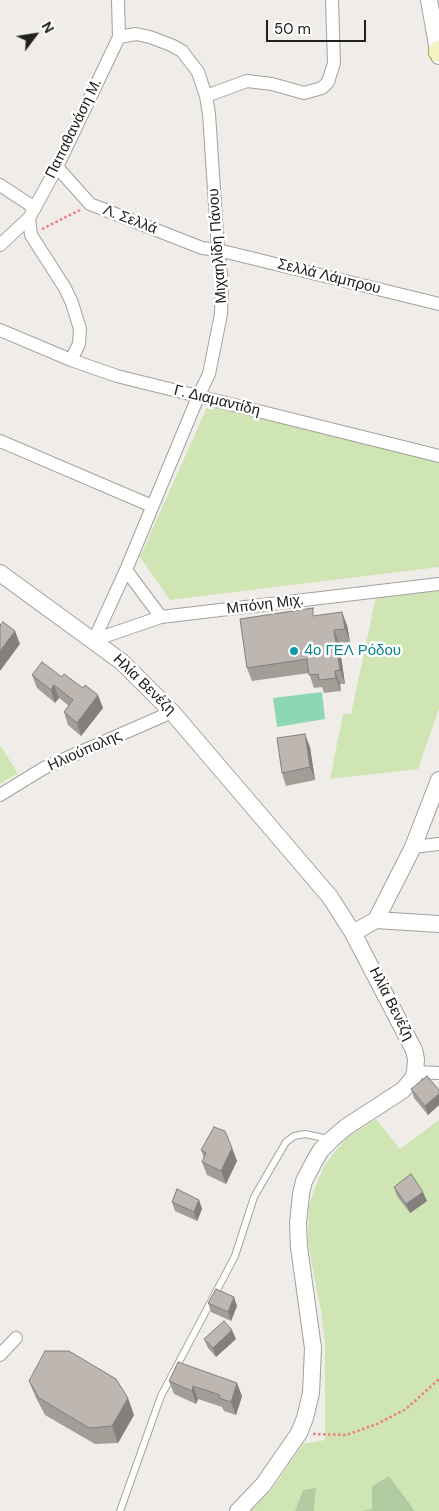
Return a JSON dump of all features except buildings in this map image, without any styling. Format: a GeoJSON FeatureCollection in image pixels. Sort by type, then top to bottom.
{"type":"FeatureCollection","features":[{"type":"Feature","properties":{"kind":"street","name":"Παπαθανάση Μ."},"geometry":{"type":"LineString","coordinates":[[0,245],[32,213],[57,167],[119,37],[118,0]]}},
{"type":"Feature","properties":{"kind":"street"},"geometry":{"type":"LineString","coordinates":[[206,96],[247,81],[272,84],[304,93],[322,88],[328,82],[334,63],[332,0]]}},
{"type":"Feature","properties":{"kind":"street"},"geometry":{"type":"LineString","coordinates":[[429,0],[439,53]]}},
{"type":"Feature","properties":{"kind":"street","name":"Μιχαηλίδη Πάνου"},"geometry":{"type":"LineString","coordinates":[[94,640],[126,570],[209,374],[222,314],[222,281],[218,250],[209,114],[206,96],[198,72],[182,51],[150,37],[136,34],[119,37]]}},
{"type":"Feature","properties":{"kind":"street","name":"Λ. Σελλά"},"geometry":{"type":"LineString","coordinates":[[57,167],[90,204],[202,248],[218,250]]}},
{"type":"Feature","properties":{"kind":"street"},"geometry":{"type":"LineString","coordinates":[[0,186],[32,213],[31,235],[65,288],[72,303],[80,329],[79,344],[71,360]]}},
{"type":"Feature","properties":{"kind":"street","name":"Σελλά Λάμπρου"},"geometry":{"type":"LineString","coordinates":[[218,250],[439,304]]}},
{"type":"Feature","properties":{"kind":"street","name":"Γ. Διαμαντίδη"},"geometry":{"type":"LineString","coordinates":[[0,330],[71,360],[117,376],[439,456]]}},
{"type":"Feature","properties":{"kind":"street"},"geometry":{"type":"LineString","coordinates":[[0,441],[152,506]]}},
{"type":"Feature","properties":{"kind":"street"},"geometry":{"type":"LineString","coordinates":[[126,570],[161,617]]}},
{"type":"Feature","properties":{"kind":"street","name":"Ηλία Βενέζη"},"geometry":{"type":"LineString","coordinates":[[0,573],[122,662],[172,712],[330,896],[354,933],[411,1043],[416,1058],[415,1072]]}},
{"type":"Feature","properties":{"kind":"street","name":"Μπόνη Μιχ."},"geometry":{"type":"LineString","coordinates":[[94,640],[161,617],[439,584]]}},
{"type":"Feature","properties":{"kind":"street","name":"Ηλιούπολης"},"geometry":{"type":"LineString","coordinates":[[0,795],[44,768],[172,712]]}},
{"type":"Feature","properties":{"kind":"street"},"geometry":{"type":"LineString","coordinates":[[354,933],[376,920],[413,847],[439,780]]}},
{"type":"Feature","properties":{"kind":"street"},"geometry":{"type":"LineString","coordinates":[[413,847],[439,844]]}},
{"type":"Feature","properties":{"kind":"street"},"geometry":{"type":"LineString","coordinates":[[376,920],[439,924]]}},
{"type":"Feature","properties":{"kind":"street"},"geometry":{"type":"LineString","coordinates":[[238,1511],[263,1485],[298,1433],[305,1418],[311,1394],[313,1348],[299,1247],[300,1206],[304,1181],[309,1170],[332,1139],[346,1127],[403,1090],[413,1078],[415,1072],[439,1073]]}},
{"type":"Feature","properties":{"kind":"street"},"geometry":{"type":"LineString","coordinates":[[0,1355],[16,1338]]}},
{"type":"Feature","properties":{"kind":"lane"},"geometry":{"type":"LineString","coordinates":[[120,1511],[161,1396],[235,1256],[254,1197],[286,1142],[294,1136],[305,1134],[332,1139]]}},
{"type":"Feature","properties":{"kind":"path"},"geometry":{"type":"LineString","coordinates":[[31,235],[90,204]]}},
{"type":"Feature","properties":{"kind":"path"},"geometry":{"type":"LineString","coordinates":[[298,1433],[346,1435],[376,1424],[406,1409],[439,1380]]}},
{"type":"Feature","properties":{"kind":"green space"},"geometry":{"type":"Polygon","coordinates":[[[209,403],[439,458],[439,567],[170,600],[140,557],[209,403]]]}},
{"type":"Feature","properties":{"kind":"green space"},"geometry":{"type":"Polygon","coordinates":[[[439,587],[439,709],[418,769],[330,779],[343,714],[351,714],[376,597],[439,587]]]}},
{"type":"Feature","properties":{"kind":"green space"},"geometry":{"type":"Polygon","coordinates":[[[322,692],[325,719],[277,727],[273,698],[322,692]]]}},
{"type":"Feature","properties":{"kind":"green space"},"geometry":{"type":"Polygon","coordinates":[[[0,745],[18,773],[0,784],[0,745]]]}},
{"type":"Feature","properties":{"kind":"green space"},"geometry":{"type":"Polygon","coordinates":[[[376,1119],[400,1149],[439,1120],[439,1511],[415,1511],[389,1476],[372,1486],[372,1509],[360,1511],[314,1511],[315,1489],[303,1490],[295,1511],[251,1511],[273,1488],[303,1444],[325,1440],[325,1342],[308,1243],[309,1205],[324,1166],[337,1149],[348,1137],[376,1119]]]}},
{"type":"Feature","properties":{"kind":"green space"},"geometry":{"type":"Polygon","coordinates":[[[389,1476],[415,1511],[360,1511],[372,1509],[372,1486],[389,1476]]]}},
{"type":"Feature","properties":{"kind":"green space"},"geometry":{"type":"Polygon","coordinates":[[[316,1488],[314,1511],[295,1511],[303,1490],[316,1488]]]}},
{"type":"Feature","properties":{"kind":"place","name":"4ο ΓΕΛ Ρόδου"},"geometry":{"type":"Point","coordinates":[294,651]}}]}
